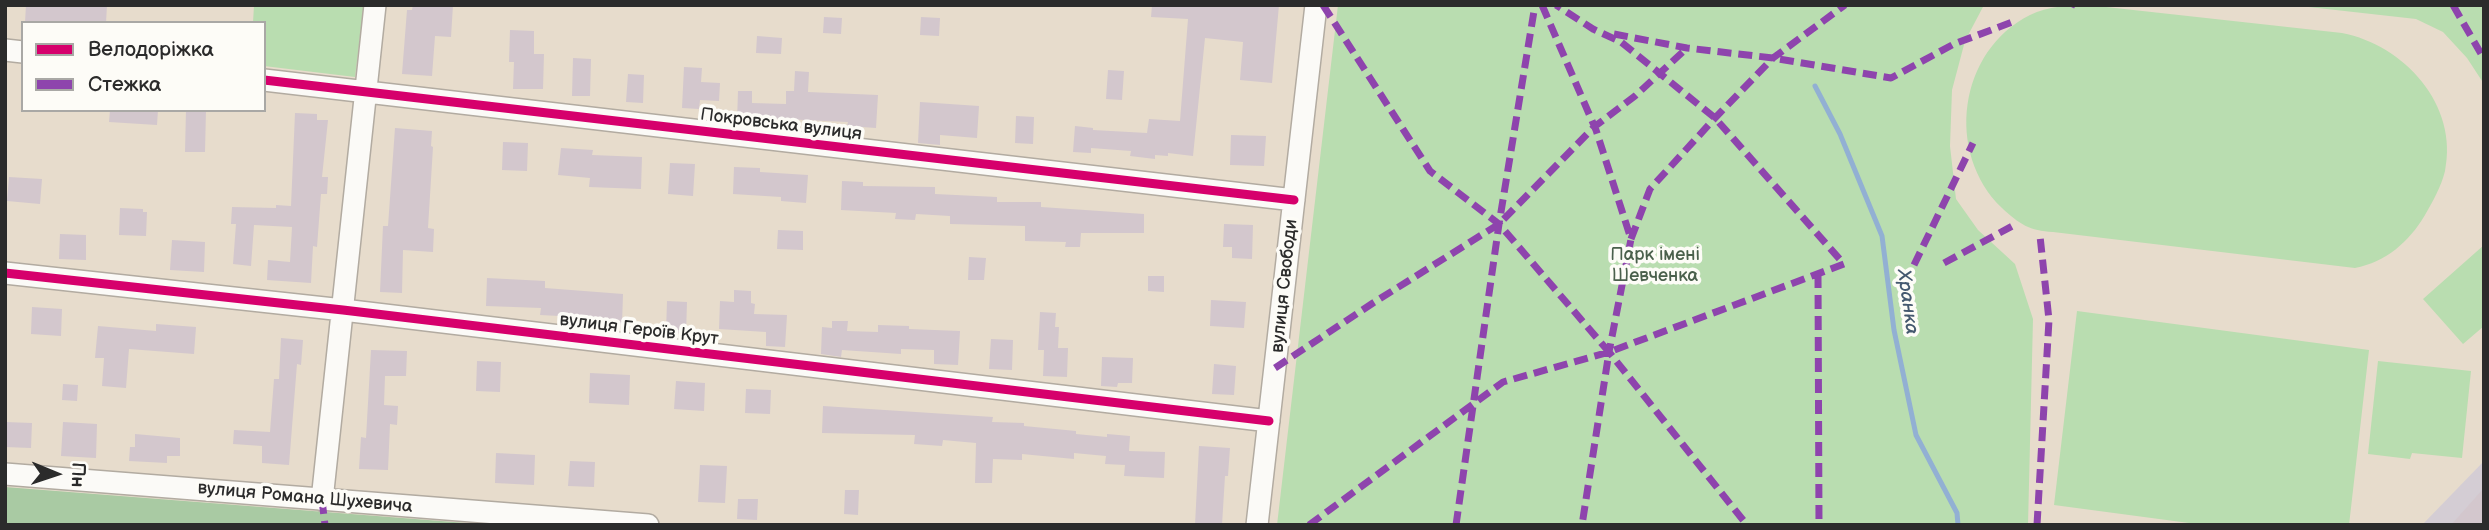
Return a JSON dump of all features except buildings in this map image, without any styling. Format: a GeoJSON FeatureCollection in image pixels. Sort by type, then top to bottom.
{"type":"FeatureCollection","features":[{"type":"Feature","properties":{"kind":"street"},"geometry":{"type":"LineString","coordinates":[[322,500],[375,5]]}},
{"type":"Feature","properties":{"kind":"street","name":"вулиця Свободи"},"geometry":{"type":"LineString","coordinates":[[1257,525],[1316,5]]}},
{"type":"Feature","properties":{"kind":"street","name":"Покровська вулиця"},"geometry":{"type":"LineString","coordinates":[[266,80],[1294,200]]}},
{"type":"Feature","properties":{"kind":"street","name":"вулиця Героїв Крут"},"geometry":{"type":"LineString","coordinates":[[5,273],[343,310],[1269,421]]}},
{"type":"Feature","properties":{"kind":"street","name":"вулиця Романа Шухевича"},"geometry":{"type":"LineString","coordinates":[[5,474],[648,525]]}},
{"type":"Feature","properties":{"kind":"shaded area"},"geometry":{"type":"Polygon","coordinates":[[[2484,461],[2484,525],[2422,525],[2484,461]]]}},
{"type":"Feature","properties":{"kind":"green space"},"geometry":{"type":"Polygon","coordinates":[[[254,5],[364,5],[355,77],[266,66],[266,21],[253,21],[254,5]]]}},
{"type":"Feature","properties":{"kind":"green space","name":"Парк імені Шевченка"},"geometry":{"type":"Polygon","coordinates":[[[1338,5],[1984,5],[1965,41],[1952,90],[1950,146],[1956,199],[1978,230],[2015,264],[2033,319],[2028,525],[1277,525],[1338,5]]]}},
{"type":"Feature","properties":{"kind":"green space"},"geometry":{"type":"Polygon","coordinates":[[[2088,5],[2342,33],[2386,50],[2422,82],[2435,101],[2444,123],[2447,147],[2445,171],[2425,215],[2412,234],[2387,256],[2355,268],[2045,231],[2020,222],[2002,208],[1984,185],[1972,160],[1967,132],[1968,104],[1974,77],[1987,53],[2006,31],[2030,15],[2051,8],[2088,5]]]}},
{"type":"Feature","properties":{"kind":"green space"},"geometry":{"type":"Polygon","coordinates":[[[2291,5],[2483,5],[2484,84],[2467,58],[2443,32],[2416,19],[2291,5]]]}},
{"type":"Feature","properties":{"kind":"green space"},"geometry":{"type":"Polygon","coordinates":[[[2484,245],[2484,326],[2463,344],[2423,299],[2484,245]]]}},
{"type":"Feature","properties":{"kind":"green space"},"geometry":{"type":"Polygon","coordinates":[[[2077,311],[2369,350],[2349,525],[2204,525],[2054,505],[2077,311]]]}},
{"type":"Feature","properties":{"kind":"green space"},"geometry":{"type":"Polygon","coordinates":[[[2378,361],[2471,371],[2462,458],[2412,453],[2410,459],[2368,454],[2378,361]]]}},
{"type":"Feature","properties":{"kind":"green space"},"geometry":{"type":"Polygon","coordinates":[[[5,487],[492,525],[5,525],[5,487]]]}},
{"type":"Feature","properties":{"kind":"waterway","name":"Хранка"},"geometry":{"type":"LineString","coordinates":[[1815,86],[1840,134],[1882,236],[1894,330],[1916,435],[1957,513],[1958,525]]}},
{"type":"Feature","properties":{"kind":"marked path"},"geometry":{"type":"LineString","coordinates":[[1323,5],[1430,171],[1499,224],[1609,352],[1582,525]]}},
{"type":"Feature","properties":{"kind":"marked path"},"geometry":{"type":"LineString","coordinates":[[1456,525],[1499,224],[1535,5]]}},
{"type":"Feature","properties":{"kind":"marked path"},"geometry":{"type":"LineString","coordinates":[[1542,5],[1596,130],[1631,239],[1609,352],[1747,525]]}},
{"type":"Feature","properties":{"kind":"marked path"},"geometry":{"type":"LineString","coordinates":[[1309,525],[1503,382],[1609,352],[1844,264],[1715,118],[1621,42],[1593,29],[1556,5]]}},
{"type":"Feature","properties":{"kind":"marked path"},"geometry":{"type":"LineString","coordinates":[[1631,239],[1650,189],[1773,58],[1845,5]]}},
{"type":"Feature","properties":{"kind":"marked path"},"geometry":{"type":"LineString","coordinates":[[2453,5],[2484,59]]}},
{"type":"Feature","properties":{"kind":"marked path"},"geometry":{"type":"LineString","coordinates":[[1614,34],[1687,48],[1773,58],[1891,78],[1954,44],[2015,21]]}},
{"type":"Feature","properties":{"kind":"marked path"},"geometry":{"type":"LineString","coordinates":[[1275,368],[1499,224],[1594,127],[1635,96],[1687,48]]}},
{"type":"Feature","properties":{"kind":"marked path"},"geometry":{"type":"LineString","coordinates":[[1914,265],[1973,143]]}},
{"type":"Feature","properties":{"kind":"marked path"},"geometry":{"type":"LineString","coordinates":[[1944,263],[2016,224]]}},
{"type":"Feature","properties":{"kind":"marked path"},"geometry":{"type":"LineString","coordinates":[[2037,525],[2049,320],[2040,236]]}},
{"type":"Feature","properties":{"kind":"marked path"},"geometry":{"type":"LineString","coordinates":[[1818,274],[1819,525]]}},
{"type":"Feature","properties":{"kind":"marked path"},"geometry":{"type":"LineString","coordinates":[[322,500],[325,525]]}},
{"type":"Feature","properties":{"kind":"cycle path"},"geometry":{"type":"LineString","coordinates":[[266,80],[1294,200]]}},
{"type":"Feature","properties":{"kind":"cycle path"},"geometry":{"type":"LineString","coordinates":[[5,273],[343,310],[1269,421]]}}]}
